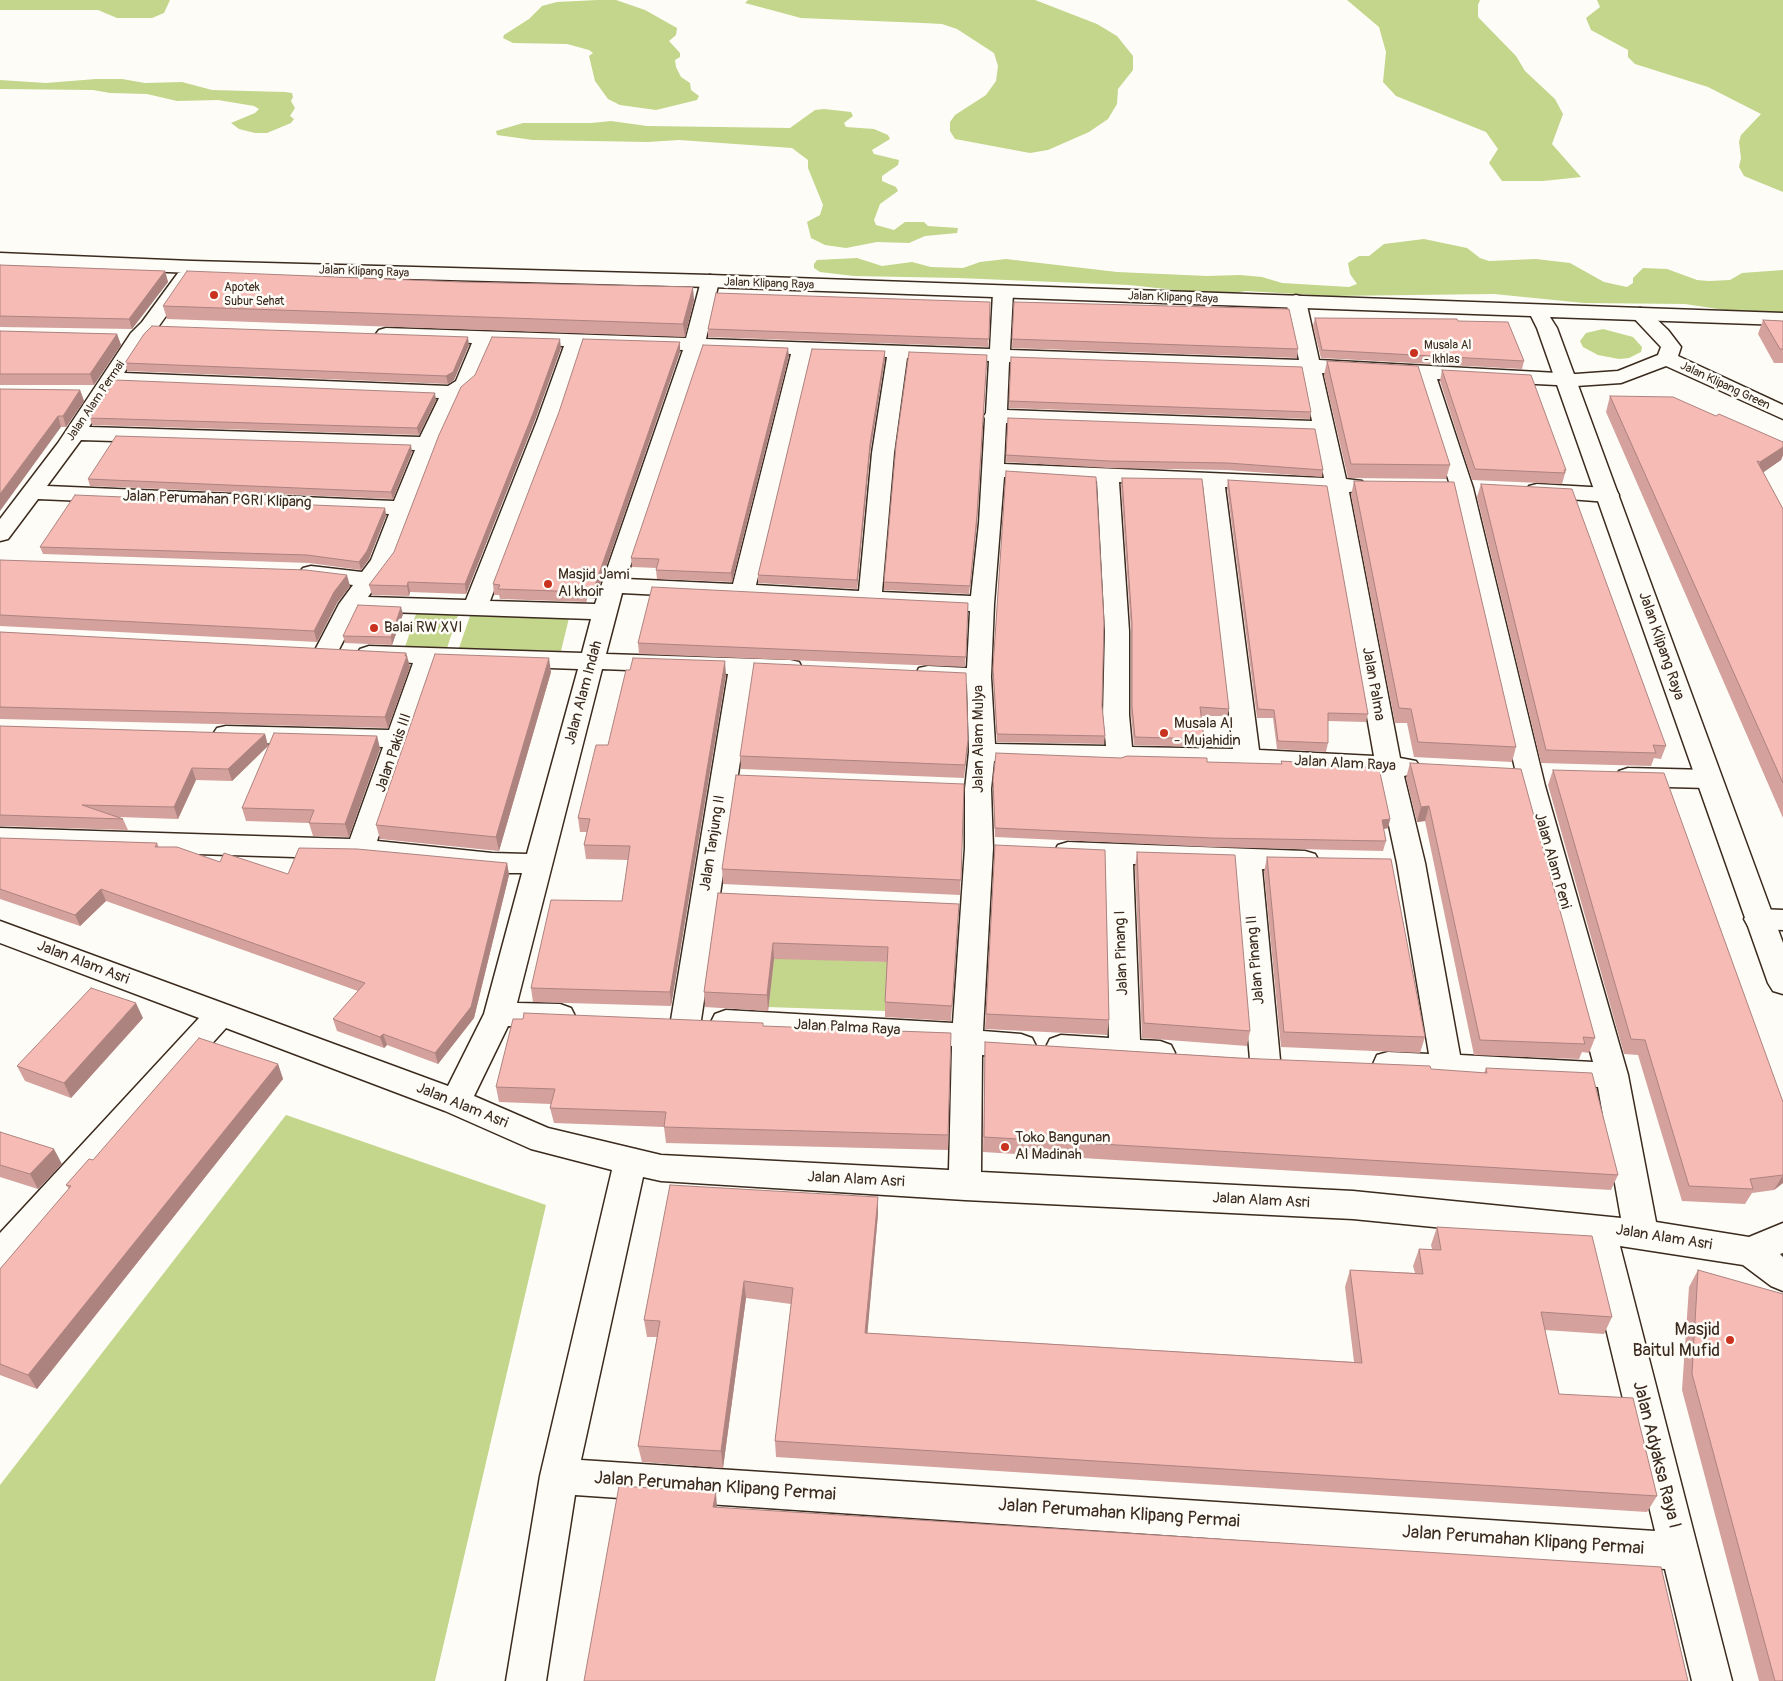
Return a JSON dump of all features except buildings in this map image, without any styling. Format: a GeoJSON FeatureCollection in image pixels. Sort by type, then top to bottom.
{"type":"FeatureCollection","features":[{"type":"Feature","properties":{"kind":"street","name":"Jalan Klipang Raya"},"geometry":{"type":"LineString","coordinates":[[0,259],[192,267],[1296,301],[1783,319]]}},
{"type":"Feature","properties":{"kind":"street","name":"Jalan Alam Permai"},"geometry":{"type":"LineString","coordinates":[[0,534],[74,433],[143,331],[192,267]]}},
{"type":"Feature","properties":{"kind":"street","name":"Jalan Alam Indah"},"geometry":{"type":"LineString","coordinates":[[456,1102],[499,1014],[612,585],[694,343],[710,282]]}},
{"type":"Feature","properties":{"kind":"street","name":"Jalan Alam Mulya"},"geometry":{"type":"LineString","coordinates":[[965,1186],[967,1037],[963,907],[979,848],[968,789],[982,752],[979,677],[982,604],[990,523],[994,416],[1003,293]]}},
{"type":"Feature","properties":{"kind":"street","name":"Jalan Palma"},"geometry":{"type":"LineString","coordinates":[[1296,301],[1337,486],[1390,766],[1411,863],[1447,1067]]}},
{"type":"Feature","properties":{"kind":"street","name":"Jalan Klipang Raya"},"geometry":{"type":"LineString","coordinates":[[1537,310],[1547,328],[1608,495],[1708,779],[1771,920],[1783,983]]}},
{"type":"Feature","properties":{"kind":"street","name":"Jalan Klipang Green"},"geometry":{"type":"LineString","coordinates":[[1640,314],[1661,334],[1671,347],[1667,359]]}},
{"type":"Feature","properties":{"kind":"street"},"geometry":{"type":"LineString","coordinates":[[114,336],[175,328]]}},
{"type":"Feature","properties":{"kind":"street"},"geometry":{"type":"LineString","coordinates":[[370,334],[575,342],[694,343]]}},
{"type":"Feature","properties":{"kind":"street"},"geometry":{"type":"LineString","coordinates":[[74,393],[106,386],[452,392],[465,384],[484,338]]}},
{"type":"Feature","properties":{"kind":"street"},"geometry":{"type":"LineString","coordinates":[[475,608],[548,421],[575,342]]}},
{"type":"Feature","properties":{"kind":"street","name":"Jalan Klipang Green"},"geometry":{"type":"LineString","coordinates":[[694,343],[898,354],[1310,366],[1565,380],[1621,377],[1667,359],[1783,413]]}},
{"type":"Feature","properties":{"kind":"street"},"geometry":{"type":"LineString","coordinates":[[743,590],[802,350]]}},
{"type":"Feature","properties":{"kind":"street"},"geometry":{"type":"LineString","coordinates":[[870,597],[883,453],[898,354]]}},
{"type":"Feature","properties":{"kind":"street","name":"Jalan Alam Peni"},"geometry":{"type":"LineString","coordinates":[[1426,373],[1462,488],[1519,774],[1612,1075],[1641,1234]]}},
{"type":"Feature","properties":{"kind":"street"},"geometry":{"type":"LineString","coordinates":[[452,392],[428,444],[382,561],[316,652],[811,669]]}},
{"type":"Feature","properties":{"kind":"street"},"geometry":{"type":"LineString","coordinates":[[994,416],[1325,428]]}},
{"type":"Feature","properties":{"kind":"street"},"geometry":{"type":"LineString","coordinates":[[74,433],[428,444]]}},
{"type":"Feature","properties":{"kind":"street"},"geometry":{"type":"LineString","coordinates":[[992,470],[1108,477],[1213,479],[1337,486],[1376,486]]}},
{"type":"Feature","properties":{"kind":"street"},"geometry":{"type":"LineString","coordinates":[[1108,477],[1117,631],[1116,715],[1120,757]]}},
{"type":"Feature","properties":{"kind":"street"},"geometry":{"type":"LineString","coordinates":[[1213,479],[1247,758]]}},
{"type":"Feature","properties":{"kind":"street"},"geometry":{"type":"LineString","coordinates":[[1520,491],[1608,495]]}},
{"type":"Feature","properties":{"kind":"street","name":"Jalan Perumahan PGRI Klipang"},"geometry":{"type":"LineString","coordinates":[[31,492],[403,508]]}},
{"type":"Feature","properties":{"kind":"street"},"geometry":{"type":"LineString","coordinates":[[289,572],[368,580]]}},
{"type":"Feature","properties":{"kind":"street"},"geometry":{"type":"LineString","coordinates":[[612,585],[743,590],[982,604]]}},
{"type":"Feature","properties":{"kind":"street"},"geometry":{"type":"LineString","coordinates":[[351,604],[605,612]]}},
{"type":"Feature","properties":{"kind":"street","name":"Jalan Pakis III"},"geometry":{"type":"LineString","coordinates":[[360,849],[428,656]]}},
{"type":"Feature","properties":{"kind":"street","name":"Jalan Tanjung II"},"geometry":{"type":"LineString","coordinates":[[671,1019],[704,895],[742,666]]}},
{"type":"Feature","properties":{"kind":"street"},"geometry":{"type":"LineString","coordinates":[[910,674],[979,677]]}},
{"type":"Feature","properties":{"kind":"street"},"geometry":{"type":"LineString","coordinates":[[207,733],[400,739]]}},
{"type":"Feature","properties":{"kind":"street","name":"Jalan Alam Raya"},"geometry":{"type":"LineString","coordinates":[[982,752],[1120,757],[1247,758],[1430,769]]}},
{"type":"Feature","properties":{"kind":"street"},"geometry":{"type":"LineString","coordinates":[[1519,774],[1558,775]]}},
{"type":"Feature","properties":{"kind":"street"},"geometry":{"type":"LineString","coordinates":[[1607,776],[1708,779]]}},
{"type":"Feature","properties":{"kind":"street"},"geometry":{"type":"LineString","coordinates":[[723,778],[752,780]]}},
{"type":"Feature","properties":{"kind":"street"},"geometry":{"type":"LineString","coordinates":[[0,838],[360,849],[492,863],[537,864]]}},
{"type":"Feature","properties":{"kind":"street"},"geometry":{"type":"LineString","coordinates":[[979,848],[1007,850]]}},
{"type":"Feature","properties":{"kind":"street"},"geometry":{"type":"LineString","coordinates":[[1044,851],[1333,862]]}},
{"type":"Feature","properties":{"kind":"street","name":"Jalan Pinang I"},"geometry":{"type":"LineString","coordinates":[[1119,855],[1126,1051]]}},
{"type":"Feature","properties":{"kind":"street","name":"Jalan Pinang II"},"geometry":{"type":"LineString","coordinates":[[1235,1059],[1280,1061],[1247,860]]}},
{"type":"Feature","properties":{"kind":"street"},"geometry":{"type":"LineString","coordinates":[[1382,863],[1411,863]]}},
{"type":"Feature","properties":{"kind":"street"},"geometry":{"type":"LineString","coordinates":[[704,895],[734,896]]}},
{"type":"Feature","properties":{"kind":"street","name":"Jalan Alam Asri"},"geometry":{"type":"LineString","coordinates":[[0,932],[456,1102],[542,1140],[661,1168],[703,1172],[1353,1205],[1599,1229],[1751,1252]]}},
{"type":"Feature","properties":{"kind":"street"},"geometry":{"type":"LineString","coordinates":[[499,1014],[588,1017]]}},
{"type":"Feature","properties":{"kind":"street"},"geometry":{"type":"LineString","coordinates":[[0,1256],[220,1015]]}},
{"type":"Feature","properties":{"kind":"street","name":"Jalan Palma Raya"},"geometry":{"type":"LineString","coordinates":[[671,1019],[942,1033],[967,1037],[985,1044],[1185,1055]]}},
{"type":"Feature","properties":{"kind":"street"},"geometry":{"type":"LineString","coordinates":[[1361,1064],[1612,1075]]}},
{"type":"Feature","properties":{"kind":"street"},"geometry":{"type":"LineString","coordinates":[[526,1681],[559,1476],[630,1162]]}},
{"type":"Feature","properties":{"kind":"street","name":"Jalan Adyaksa Raya I"},"geometry":{"type":"LineString","coordinates":[[1599,1229],[1712,1681]]}},
{"type":"Feature","properties":{"kind":"street"},"geometry":{"type":"LineString","coordinates":[[1783,1237],[1751,1252],[1783,1276]]}},
{"type":"Feature","properties":{"kind":"street","name":"Jalan Perumahan Klipang Permai"},"geometry":{"type":"LineString","coordinates":[[559,1476],[1680,1551]]}},
{"type":"Feature","properties":{"kind":"green space"},"geometry":{"type":"Polygon","coordinates":[[[0,0],[170,0],[164,13],[152,18],[117,18],[98,10],[0,10],[0,0]]]}},
{"type":"Feature","properties":{"kind":"green space"},"geometry":{"type":"Polygon","coordinates":[[[616,0],[645,10],[677,28],[676,35],[669,41],[680,53],[680,57],[675,60],[676,67],[681,77],[690,83],[691,90],[699,96],[697,100],[656,110],[620,105],[608,99],[595,81],[589,56],[593,53],[589,50],[567,44],[513,43],[503,38],[504,35],[529,19],[542,6],[557,2],[616,0]]]}},
{"type":"Feature","properties":{"kind":"green space"},"geometry":{"type":"Polygon","coordinates":[[[748,0],[1035,0],[1097,24],[1117,36],[1133,56],[1133,70],[1118,89],[1117,104],[1108,119],[1089,132],[1048,150],[1030,153],[955,139],[950,131],[950,122],[955,115],[986,95],[996,81],[998,66],[994,53],[957,29],[942,24],[801,18],[745,3],[748,0]]]}},
{"type":"Feature","properties":{"kind":"green space"},"geometry":{"type":"Polygon","coordinates":[[[1347,0],[1480,0],[1478,17],[1516,56],[1525,71],[1555,99],[1563,114],[1552,144],[1581,177],[1543,181],[1502,181],[1489,163],[1498,149],[1486,132],[1396,96],[1383,82],[1386,52],[1379,27],[1347,0]]]}},
{"type":"Feature","properties":{"kind":"green space"},"geometry":{"type":"Polygon","coordinates":[[[1597,0],[1783,0],[1783,192],[1744,176],[1739,167],[1741,158],[1739,142],[1741,135],[1761,114],[1708,87],[1635,64],[1628,57],[1628,50],[1591,30],[1586,18],[1600,7],[1597,0]]]}},
{"type":"Feature","properties":{"kind":"green space"},"geometry":{"type":"Polygon","coordinates":[[[122,79],[145,83],[182,82],[212,90],[292,93],[291,101],[295,108],[290,116],[294,119],[291,123],[267,133],[255,133],[239,129],[231,123],[255,113],[259,109],[254,106],[218,100],[177,101],[147,94],[110,93],[93,90],[0,89],[0,80],[46,83],[122,79]]]}},
{"type":"Feature","properties":{"kind":"green space"},"geometry":{"type":"Polygon","coordinates":[[[815,110],[851,112],[853,116],[844,123],[846,127],[874,129],[888,135],[890,139],[872,150],[874,154],[899,160],[898,165],[882,176],[882,181],[896,187],[898,191],[880,204],[874,220],[876,225],[894,230],[905,222],[924,222],[928,226],[958,228],[957,233],[925,236],[909,243],[877,242],[846,248],[825,245],[811,238],[807,222],[820,215],[823,205],[808,168],[808,160],[792,148],[679,140],[648,142],[533,140],[497,135],[496,131],[523,123],[591,123],[611,121],[647,126],[790,128],[815,110]]]}},
{"type":"Feature","properties":{"kind":"green space"},"geometry":{"type":"Polygon","coordinates":[[[1424,239],[1467,248],[1480,258],[1489,261],[1536,259],[1570,263],[1604,282],[1627,287],[1633,283],[1633,278],[1643,268],[1667,269],[1697,280],[1709,281],[1730,280],[1742,273],[1783,270],[1783,323],[1751,314],[1685,304],[1584,303],[1494,294],[1330,296],[1246,291],[1222,295],[1129,285],[854,276],[820,272],[814,268],[817,260],[857,258],[882,266],[912,262],[931,267],[963,268],[980,262],[1006,259],[1117,272],[1207,276],[1240,275],[1262,277],[1282,283],[1349,287],[1357,284],[1350,274],[1348,263],[1359,256],[1369,256],[1384,244],[1424,239]]]}},
{"type":"Feature","properties":{"kind":"green space"},"geometry":{"type":"Polygon","coordinates":[[[1603,329],[1633,337],[1642,347],[1641,352],[1629,358],[1619,359],[1598,355],[1583,347],[1580,341],[1586,333],[1603,329]]]}},
{"type":"Feature","properties":{"kind":"green space"},"geometry":{"type":"Polygon","coordinates":[[[416,614],[458,615],[447,648],[405,647],[416,614]]]}},
{"type":"Feature","properties":{"kind":"green space"},"geometry":{"type":"Polygon","coordinates":[[[470,616],[569,618],[561,651],[459,648],[470,616]]]}},
{"type":"Feature","properties":{"kind":"green space"},"geometry":{"type":"Polygon","coordinates":[[[774,958],[888,962],[885,1011],[768,1007],[774,958]]]}},
{"type":"Feature","properties":{"kind":"green space"},"geometry":{"type":"Polygon","coordinates":[[[286,1115],[546,1205],[435,1681],[0,1681],[0,1485],[286,1115]]]}},
{"type":"Feature","properties":{"kind":"place","name":"Apotek Subur Sehat"},"geometry":{"type":"Point","coordinates":[214,295]}},
{"type":"Feature","properties":{"kind":"place","name":"Musala Al - Ikhlas"},"geometry":{"type":"Point","coordinates":[1414,353]}},
{"type":"Feature","properties":{"kind":"place","name":"Masjid Jami Al khoir"},"geometry":{"type":"Point","coordinates":[548,584]}},
{"type":"Feature","properties":{"kind":"place","name":"Balai RW XVI"},"geometry":{"type":"Point","coordinates":[374,628]}},
{"type":"Feature","properties":{"kind":"place","name":"Musala Al - Mujahidin"},"geometry":{"type":"Point","coordinates":[1164,733]}},
{"type":"Feature","properties":{"kind":"place","name":"Toko Bangunan Al Madinah"},"geometry":{"type":"Point","coordinates":[1005,1147]}},
{"type":"Feature","properties":{"kind":"place","name":"Masjid Baitul Mufid"},"geometry":{"type":"Point","coordinates":[1730,1340]}}]}
